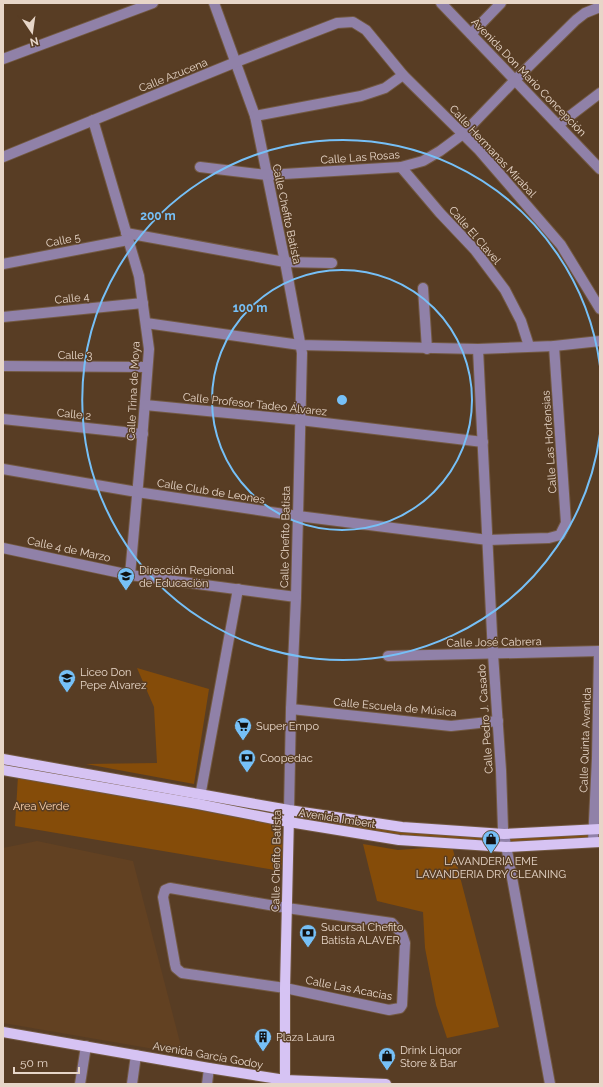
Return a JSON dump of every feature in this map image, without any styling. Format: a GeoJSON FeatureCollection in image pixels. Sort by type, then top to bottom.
{"type":"FeatureCollection","features":[{"type":"Feature","properties":{"kind":"main road","name":"Avenida Imbert"},"geometry":{"type":"LineString","coordinates":[[3,759],[102,782]]}},
{"type":"Feature","properties":{"kind":"main road","name":"Avenida Imbert"},"geometry":{"type":"LineString","coordinates":[[3,770],[102,782],[199,799],[289,810],[402,827],[504,834],[597,829]]}},
{"type":"Feature","properties":{"kind":"main road","name":"Avenida Imbert"},"geometry":{"type":"LineString","coordinates":[[199,799],[288,822],[399,840],[506,847],[597,842]]}},
{"type":"Feature","properties":{"kind":"main road","name":"Calle Chefito Batista"},"geometry":{"type":"LineString","coordinates":[[285,1082],[285,988],[289,810]]}},
{"type":"Feature","properties":{"kind":"main road","name":"Avenida García Godoy"},"geometry":{"type":"LineString","coordinates":[[3,1032],[285,1082],[386,1084]]}},
{"type":"Feature","properties":{"kind":"street"},"geometry":{"type":"LineString","coordinates":[[3,59],[153,3]]}},
{"type":"Feature","properties":{"kind":"street","name":"Calle Chefito Batista"},"geometry":{"type":"LineString","coordinates":[[214,3],[255,116],[286,262],[302,353],[289,810]]}},
{"type":"Feature","properties":{"kind":"street","name":"Avenida Don Mario Concepción"},"geometry":{"type":"LineString","coordinates":[[441,3],[503,67],[514,81],[600,169]]}},
{"type":"Feature","properties":{"kind":"street"},"geometry":{"type":"LineString","coordinates":[[471,34],[501,3]]}},
{"type":"Feature","properties":{"kind":"street","name":"Calle Las Rosas"},"geometry":{"type":"LineString","coordinates":[[200,167],[267,175],[401,167],[423,161],[440,151],[463,134],[576,20],[585,13],[600,7]]}},
{"type":"Feature","properties":{"kind":"street","name":"Calle Azucena"},"geometry":{"type":"LineString","coordinates":[[3,156],[337,23],[353,22]]}},
{"type":"Feature","properties":{"kind":"street","name":"Calle Hermanas Mirabal"},"geometry":{"type":"LineString","coordinates":[[353,22],[366,30],[403,75],[479,150],[561,245],[600,309]]}},
{"type":"Feature","properties":{"kind":"street"},"geometry":{"type":"LineString","coordinates":[[255,116],[360,96],[386,88],[403,75]]}},
{"type":"Feature","properties":{"kind":"street"},"geometry":{"type":"LineString","coordinates":[[558,126],[600,93]]}},
{"type":"Feature","properties":{"kind":"street","name":"Calle Trina de Moya"},"geometry":{"type":"LineString","coordinates":[[93,120],[139,276],[149,349],[130,574]]}},
{"type":"Feature","properties":{"kind":"street","name":"Calle El Clavel"},"geometry":{"type":"LineString","coordinates":[[401,167],[440,213],[475,250],[505,290],[521,321],[529,346]]}},
{"type":"Feature","properties":{"kind":"street"},"geometry":{"type":"LineString","coordinates":[[127,236],[286,262],[332,263]]}},
{"type":"Feature","properties":{"kind":"street","name":"Calle 5"},"geometry":{"type":"LineString","coordinates":[[3,264],[127,236]]}},
{"type":"Feature","properties":{"kind":"street"},"geometry":{"type":"LineString","coordinates":[[423,288],[426,349]]}},
{"type":"Feature","properties":{"kind":"street","name":"Calle 4"},"geometry":{"type":"LineString","coordinates":[[3,317],[143,303]]}},
{"type":"Feature","properties":{"kind":"street"},"geometry":{"type":"LineString","coordinates":[[146,322],[300,345],[478,349],[554,346],[600,341]]}},
{"type":"Feature","properties":{"kind":"street","name":"Calle Las Hortensias"},"geometry":{"type":"LineString","coordinates":[[554,346],[566,523],[560,535]]}},
{"type":"Feature","properties":{"kind":"street","name":"Calle Pedro J. Casado"},"geometry":{"type":"LineString","coordinates":[[478,349],[493,654],[504,834],[550,1084]]}},
{"type":"Feature","properties":{"kind":"street","name":"Calle 3"},"geometry":{"type":"LineString","coordinates":[[3,366],[147,367]]}},
{"type":"Feature","properties":{"kind":"street","name":"Calle Profesor Tadeo Álvarez"},"geometry":{"type":"LineString","coordinates":[[145,405],[300,420],[483,442]]}},
{"type":"Feature","properties":{"kind":"street","name":"Calle 2"},"geometry":{"type":"LineString","coordinates":[[3,419],[143,434]]}},
{"type":"Feature","properties":{"kind":"street","name":"Calle Club de Leones"},"geometry":{"type":"LineString","coordinates":[[3,469],[137,492],[298,516],[488,540],[549,538],[560,535]]}},
{"type":"Feature","properties":{"kind":"street","name":"Calle 4 de Marzo"},"geometry":{"type":"LineString","coordinates":[[3,548],[130,574],[296,597]]}},
{"type":"Feature","properties":{"kind":"street"},"geometry":{"type":"LineString","coordinates":[[199,799],[238,589]]}},
{"type":"Feature","properties":{"kind":"street","name":"Calle José Cabrera"},"geometry":{"type":"LineString","coordinates":[[388,656],[600,651]]}},
{"type":"Feature","properties":{"kind":"street","name":"Calle Quinta Avenida"},"geometry":{"type":"LineString","coordinates":[[597,842],[600,651]]}},
{"type":"Feature","properties":{"kind":"street","name":"Calle Escuela de Música"},"geometry":{"type":"LineString","coordinates":[[291,710],[451,726],[498,721]]}},
{"type":"Feature","properties":{"kind":"street","name":"Calle Las Acacias"},"geometry":{"type":"LineString","coordinates":[[174,888],[287,908],[392,924],[402,934],[405,943],[405,957],[403,1001],[400,1008],[389,1010],[285,988],[187,974],[179,970],[175,964],[163,894],[165,890],[174,888]]}},
{"type":"Feature","properties":{"kind":"street"},"geometry":{"type":"LineString","coordinates":[[80,1084],[86,1046]]}},
{"type":"Feature","properties":{"kind":"street"},"geometry":{"type":"LineString","coordinates":[[132,1084],[136,1055]]}},
{"type":"Feature","properties":{"kind":"street"},"geometry":{"type":"LineString","coordinates":[[207,1084],[209,1068]]}},
{"type":"Feature","properties":{"kind":"shaded area"},"geometry":{"type":"Polygon","coordinates":[[[37,841],[133,861],[183,1054],[3,1023],[3,848],[37,841]]]}},
{"type":"Feature","properties":{"kind":"green space"},"geometry":{"type":"Polygon","coordinates":[[[137,668],[209,689],[194,784],[86,764],[157,763],[154,707],[137,668]]]}},
{"type":"Feature","properties":{"kind":"green space","name":"Area Verde"},"geometry":{"type":"Polygon","coordinates":[[[18,776],[282,826],[283,850],[281,871],[15,826],[18,776]]]}},
{"type":"Feature","properties":{"kind":"green space"},"geometry":{"type":"Polygon","coordinates":[[[293,813],[500,836],[499,843],[398,836],[292,819],[293,813]]]}},
{"type":"Feature","properties":{"kind":"green space"},"geometry":{"type":"Polygon","coordinates":[[[591,832],[590,839],[508,844],[508,837],[591,832]]]}},
{"type":"Feature","properties":{"kind":"green space"},"geometry":{"type":"Polygon","coordinates":[[[363,844],[398,850],[452,846],[499,1027],[447,1038],[436,1005],[425,948],[423,912],[377,901],[363,844]]]}},
{"type":"Feature","properties":{"kind":"place","name":"Dirección Regional de Educación"},"geometry":{"type":"Point","coordinates":[126,591]}},
{"type":"Feature","properties":{"kind":"place","name":"Liceo Don Pepe Alvarez"},"geometry":{"type":"Point","coordinates":[67,693]}},
{"type":"Feature","properties":{"kind":"place","name":"Super Empo"},"geometry":{"type":"Point","coordinates":[243,741]}},
{"type":"Feature","properties":{"kind":"place","name":"Coopedac"},"geometry":{"type":"Point","coordinates":[247,773]}},
{"type":"Feature","properties":{"kind":"place","name":"LAVANDERIA EME LAVANDERIA DRY CLEANING"},"geometry":{"type":"Point","coordinates":[491,854]}},
{"type":"Feature","properties":{"kind":"place","name":"Sucursal Chefito Batista ALAVER"},"geometry":{"type":"Point","coordinates":[308,948]}},
{"type":"Feature","properties":{"kind":"place","name":"Plaza Laura"},"geometry":{"type":"Point","coordinates":[263,1052]}},
{"type":"Feature","properties":{"kind":"place","name":"Drink Liquor Store & Bar"},"geometry":{"type":"Point","coordinates":[387,1071]}}]}
